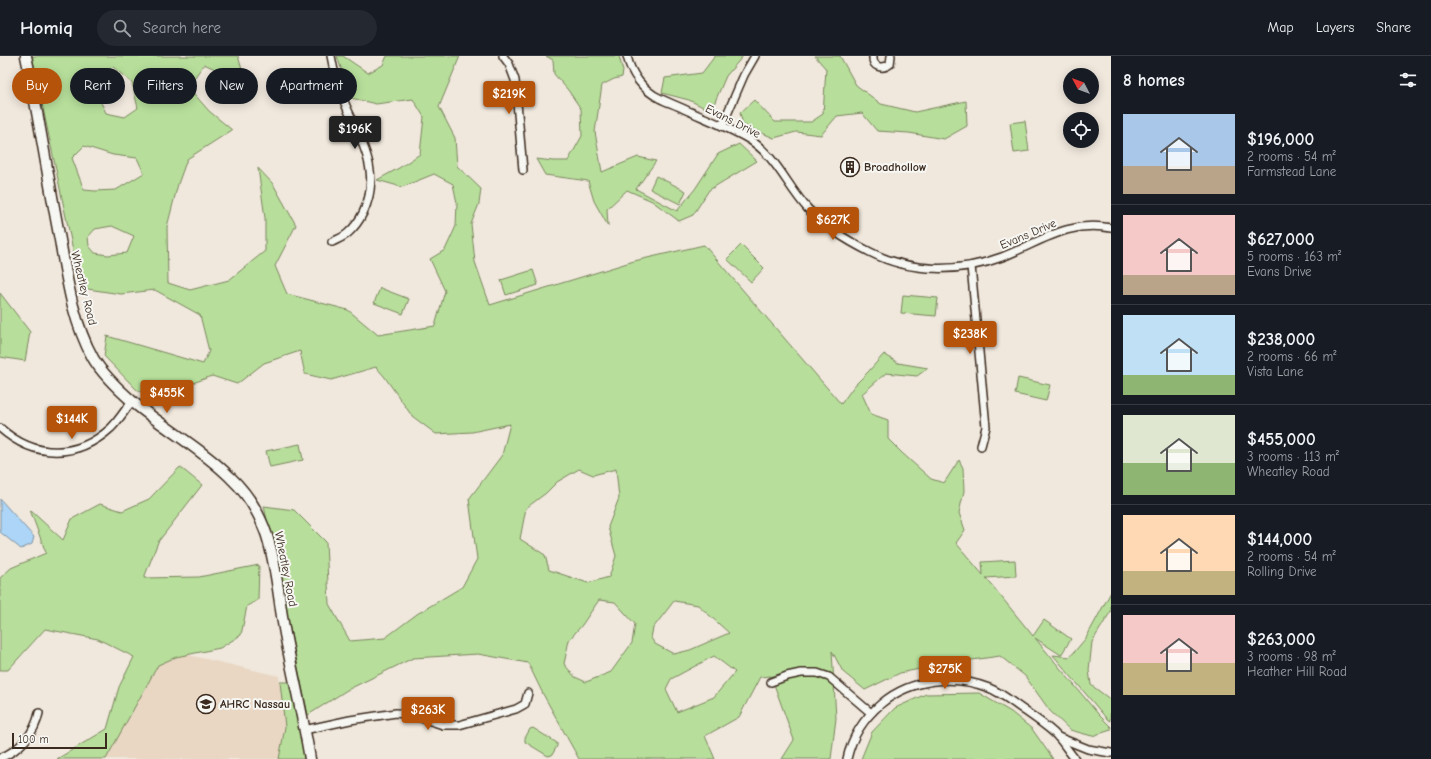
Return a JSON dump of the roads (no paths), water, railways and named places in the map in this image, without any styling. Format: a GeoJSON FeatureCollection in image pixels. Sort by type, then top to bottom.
{"type":"FeatureCollection","features":[{"type":"Feature","properties":{"kind":"main road","name":"Wheatley Road"},"geometry":{"type":"LineString","coordinates":[[26,56],[75,313],[85,341],[99,368],[122,393],[223,470],[243,490],[258,511],[264,524],[272,550],[285,633],[310,759]]}},
{"type":"Feature","properties":{"kind":"street"},"geometry":{"type":"LineString","coordinates":[[331,56],[338,86],[366,153],[371,179],[367,203],[358,223],[347,234],[332,242]]}},
{"type":"Feature","properties":{"kind":"street"},"geometry":{"type":"LineString","coordinates":[[503,56],[509,64],[515,80],[523,170]]}},
{"type":"Feature","properties":{"kind":"street","name":"Evans Drive"},"geometry":{"type":"LineString","coordinates":[[627,56],[639,82],[652,94],[722,126],[748,139],[764,150],[776,164],[808,209],[829,228],[854,243],[886,259],[920,268],[941,269],[972,266],[1002,257],[1061,231],[1078,226],[1111,228]]}},
{"type":"Feature","properties":{"kind":"street"},"geometry":{"type":"LineString","coordinates":[[722,126],[744,74],[755,56]]}},
{"type":"Feature","properties":{"kind":"street"},"geometry":{"type":"LineString","coordinates":[[872,56],[875,65],[881,68],[890,64],[891,56]]}},
{"type":"Feature","properties":{"kind":"street"},"geometry":{"type":"LineString","coordinates":[[972,266],[986,427],[981,446]]}},
{"type":"Feature","properties":{"kind":"street"},"geometry":{"type":"LineString","coordinates":[[0,428],[8,435],[33,448],[68,451],[87,445],[97,439],[112,427],[132,401]]}},
{"type":"Feature","properties":{"kind":"street"},"geometry":{"type":"LineString","coordinates":[[771,682],[801,672],[817,673],[829,677],[871,713]]}},
{"type":"Feature","properties":{"kind":"street"},"geometry":{"type":"LineString","coordinates":[[847,759],[852,741],[871,713],[887,700],[911,686],[936,681],[966,682],[980,685],[1000,694],[1037,719],[1058,737],[1075,759]]}},
{"type":"Feature","properties":{"kind":"street"},"geometry":{"type":"LineString","coordinates":[[304,730],[350,720],[396,713],[412,715],[443,725],[459,725],[525,704],[528,693]]}},
{"type":"Feature","properties":{"kind":"street"},"geometry":{"type":"LineString","coordinates":[[0,758],[16,750],[20,746],[31,733],[38,720],[39,713]]}},
{"type":"Feature","properties":{"kind":"street"},"geometry":{"type":"LineString","coordinates":[[1058,737],[1088,749],[1111,753]]}},
{"type":"Feature","properties":{"kind":"water"},"geometry":{"type":"Polygon","coordinates":[[[0,499],[34,537],[32,544],[21,549],[0,532],[0,499]]]}},
{"type":"Feature","properties":{"kind":"place","name":"Broadhollow"},"geometry":{"type":"Point","coordinates":[850,167]}},
{"type":"Feature","properties":{"kind":"place","name":"AHRC Nassau"},"geometry":{"type":"Point","coordinates":[206,704]}}]}
